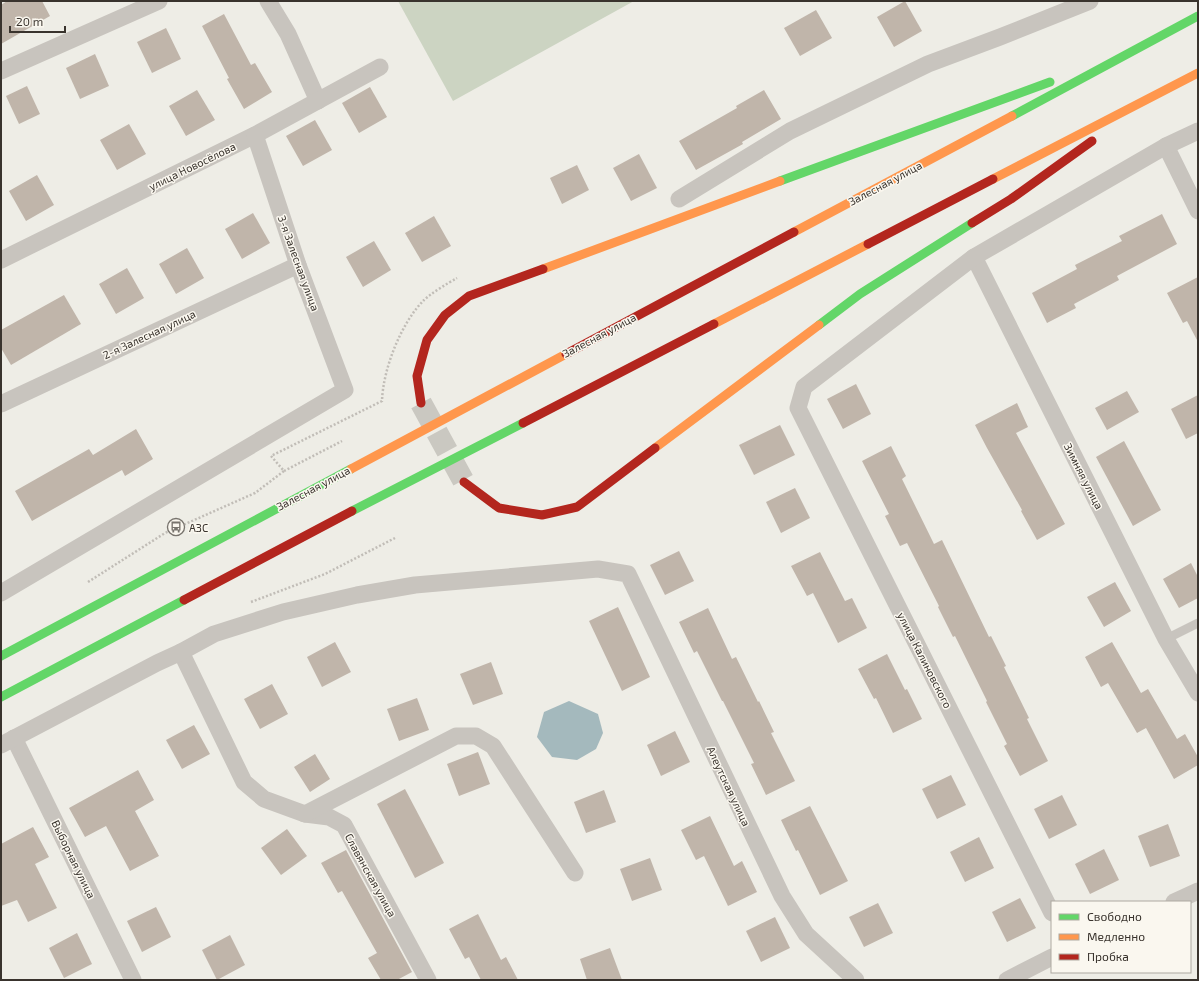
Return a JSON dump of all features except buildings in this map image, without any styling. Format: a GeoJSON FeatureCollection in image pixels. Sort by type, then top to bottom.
{"type":"FeatureCollection","features":[{"type":"Feature","properties":{"kind":"main road","name":"Залесная улица"},"geometry":{"type":"LineString","coordinates":[[1,656],[1198,16]]}},
{"type":"Feature","properties":{"kind":"main road"},"geometry":{"type":"LineString","coordinates":[[421,403],[417,376],[427,340],[444,314],[470,296],[1127,54]]}},
{"type":"Feature","properties":{"kind":"main road"},"geometry":{"type":"LineString","coordinates":[[1,697],[224,578],[1198,73]]}},
{"type":"Feature","properties":{"kind":"main road"},"geometry":{"type":"LineString","coordinates":[[464,482],[499,508],[542,515],[577,507],[860,294],[1011,199],[1154,96]]}},
{"type":"Feature","properties":{"kind":"street"},"geometry":{"type":"LineString","coordinates":[[1,71],[159,1]]}},
{"type":"Feature","properties":{"kind":"street"},"geometry":{"type":"LineString","coordinates":[[268,1],[288,34],[318,101]]}},
{"type":"Feature","properties":{"kind":"street"},"geometry":{"type":"LineString","coordinates":[[679,199],[790,131],[921,67],[1090,1]]}},
{"type":"Feature","properties":{"kind":"street","name":"улица Новосёлова"},"geometry":{"type":"LineString","coordinates":[[1,260],[255,135],[380,67]]}},
{"type":"Feature","properties":{"kind":"street"},"geometry":{"type":"LineString","coordinates":[[974,257],[1166,146],[1198,130]]}},
{"type":"Feature","properties":{"kind":"street","name":"3-я Залесная улица"},"geometry":{"type":"LineString","coordinates":[[1,594],[346,390],[298,265],[255,135]]}},
{"type":"Feature","properties":{"kind":"street"},"geometry":{"type":"LineString","coordinates":[[1166,146],[1198,211]]}},
{"type":"Feature","properties":{"kind":"street","name":"улица Калиновского"},"geometry":{"type":"LineString","coordinates":[[974,257],[804,387],[798,408],[1051,911]]}},
{"type":"Feature","properties":{"kind":"street","name":"Зимняя улица"},"geometry":{"type":"LineString","coordinates":[[974,257],[1166,639],[1198,693]]}},
{"type":"Feature","properties":{"kind":"street","name":"2-я Залесная улица"},"geometry":{"type":"LineString","coordinates":[[1,404],[298,265]]}},
{"type":"Feature","properties":{"kind":"street","name":"Алеутская улица"},"geometry":{"type":"LineString","coordinates":[[181,652],[214,634],[283,612],[357,595],[415,586],[598,569],[628,574],[782,896],[806,934],[856,980]]}},
{"type":"Feature","properties":{"kind":"street"},"geometry":{"type":"LineString","coordinates":[[7,742],[156,663],[181,652]]}},
{"type":"Feature","properties":{"kind":"street","name":"Славянская улица"},"geometry":{"type":"LineString","coordinates":[[181,652],[244,782],[264,799],[306,814],[329,817],[344,825],[428,980]]}},
{"type":"Feature","properties":{"kind":"street"},"geometry":{"type":"LineString","coordinates":[[306,814],[456,736],[476,736],[493,746],[575,873]]}},
{"type":"Feature","properties":{"kind":"street","name":"Выборная улица"},"geometry":{"type":"LineString","coordinates":[[7,742],[133,980]]}},
{"type":"Feature","properties":{"kind":"street"},"geometry":{"type":"LineString","coordinates":[[1176,901],[1198,891]]}},
{"type":"Feature","properties":{"kind":"street"},"geometry":{"type":"LineString","coordinates":[[1007,980],[1051,958]]}},
{"type":"Feature","properties":{"kind":"lane"},"geometry":{"type":"LineString","coordinates":[[1166,639],[1198,622]]}},
{"type":"Feature","properties":{"kind":"path"},"geometry":{"type":"LineString","coordinates":[[284,471],[272,456],[382,401],[386,376],[392,356],[409,320],[424,300],[455,279],[462,277]]}},
{"type":"Feature","properties":{"kind":"path"},"geometry":{"type":"LineString","coordinates":[[88,582],[165,533],[255,493],[284,471],[342,441]]}},
{"type":"Feature","properties":{"kind":"path"},"geometry":{"type":"LineString","coordinates":[[325,574],[394,538]]}},
{"type":"Feature","properties":{"kind":"green space"},"geometry":{"type":"Polygon","coordinates":[[[398,1],[634,1],[453,101],[398,1]]]}},
{"type":"Feature","properties":{"kind":"shaded area"},"geometry":{"type":"Polygon","coordinates":[[[569,701],[598,714],[603,733],[596,749],[577,760],[552,757],[537,737],[544,712],[569,701]]]}},
{"type":"Feature","properties":{"kind":"tunnel"},"geometry":{"type":"LineString","coordinates":[[421,403],[464,482]]}},
{"type":"Feature","properties":{"kind":"traffic: fast"},"geometry":{"type":"LineString","coordinates":[[1012,116],[1198,16]]}},
{"type":"Feature","properties":{"kind":"traffic: fast"},"geometry":{"type":"LineString","coordinates":[[780,181],[1050,82]]}},
{"type":"Feature","properties":{"kind":"traffic: fast"},"geometry":{"type":"LineString","coordinates":[[819,325],[860,294],[972,223]]}},
{"type":"Feature","properties":{"kind":"traffic: fast"},"geometry":{"type":"LineString","coordinates":[[352,511],[523,423]]}},
{"type":"Feature","properties":{"kind":"traffic: fast"},"geometry":{"type":"LineString","coordinates":[[1,656],[351,469]]}},
{"type":"Feature","properties":{"kind":"traffic: fast"},"geometry":{"type":"LineString","coordinates":[[1,697],[184,600]]}},
{"type":"Feature","properties":{"kind":"traffic: slow"},"geometry":{"type":"LineString","coordinates":[[993,179],[1198,73]]}},
{"type":"Feature","properties":{"kind":"traffic: slow"},"geometry":{"type":"LineString","coordinates":[[794,232],[1012,116]]}},
{"type":"Feature","properties":{"kind":"traffic: slow"},"geometry":{"type":"LineString","coordinates":[[543,269],[780,181]]}},
{"type":"Feature","properties":{"kind":"traffic: slow"},"geometry":{"type":"LineString","coordinates":[[714,324],[868,244]]}},
{"type":"Feature","properties":{"kind":"traffic: slow"},"geometry":{"type":"LineString","coordinates":[[655,448],[819,325]]}},
{"type":"Feature","properties":{"kind":"traffic: slow"},"geometry":{"type":"LineString","coordinates":[[351,469],[566,354]]}},
{"type":"Feature","properties":{"kind":"traffic: jam"},"geometry":{"type":"LineString","coordinates":[[972,223],[1011,199],[1092,141]]}},
{"type":"Feature","properties":{"kind":"traffic: jam"},"geometry":{"type":"LineString","coordinates":[[868,244],[993,179]]}},
{"type":"Feature","properties":{"kind":"traffic: jam"},"geometry":{"type":"LineString","coordinates":[[566,354],[794,232]]}},
{"type":"Feature","properties":{"kind":"traffic: jam"},"geometry":{"type":"LineString","coordinates":[[421,403],[417,376],[427,340],[445,315],[469,296],[543,269]]}},
{"type":"Feature","properties":{"kind":"traffic: jam"},"geometry":{"type":"LineString","coordinates":[[523,423],[714,324]]}},
{"type":"Feature","properties":{"kind":"traffic: jam"},"geometry":{"type":"LineString","coordinates":[[464,482],[499,508],[542,515],[577,507],[655,448]]}},
{"type":"Feature","properties":{"kind":"traffic: jam"},"geometry":{"type":"LineString","coordinates":[[184,600],[352,511]]}},
{"type":"Feature","properties":{"kind":"place","name":"АЗС"},"geometry":{"type":"Point","coordinates":[176,527]}}]}
